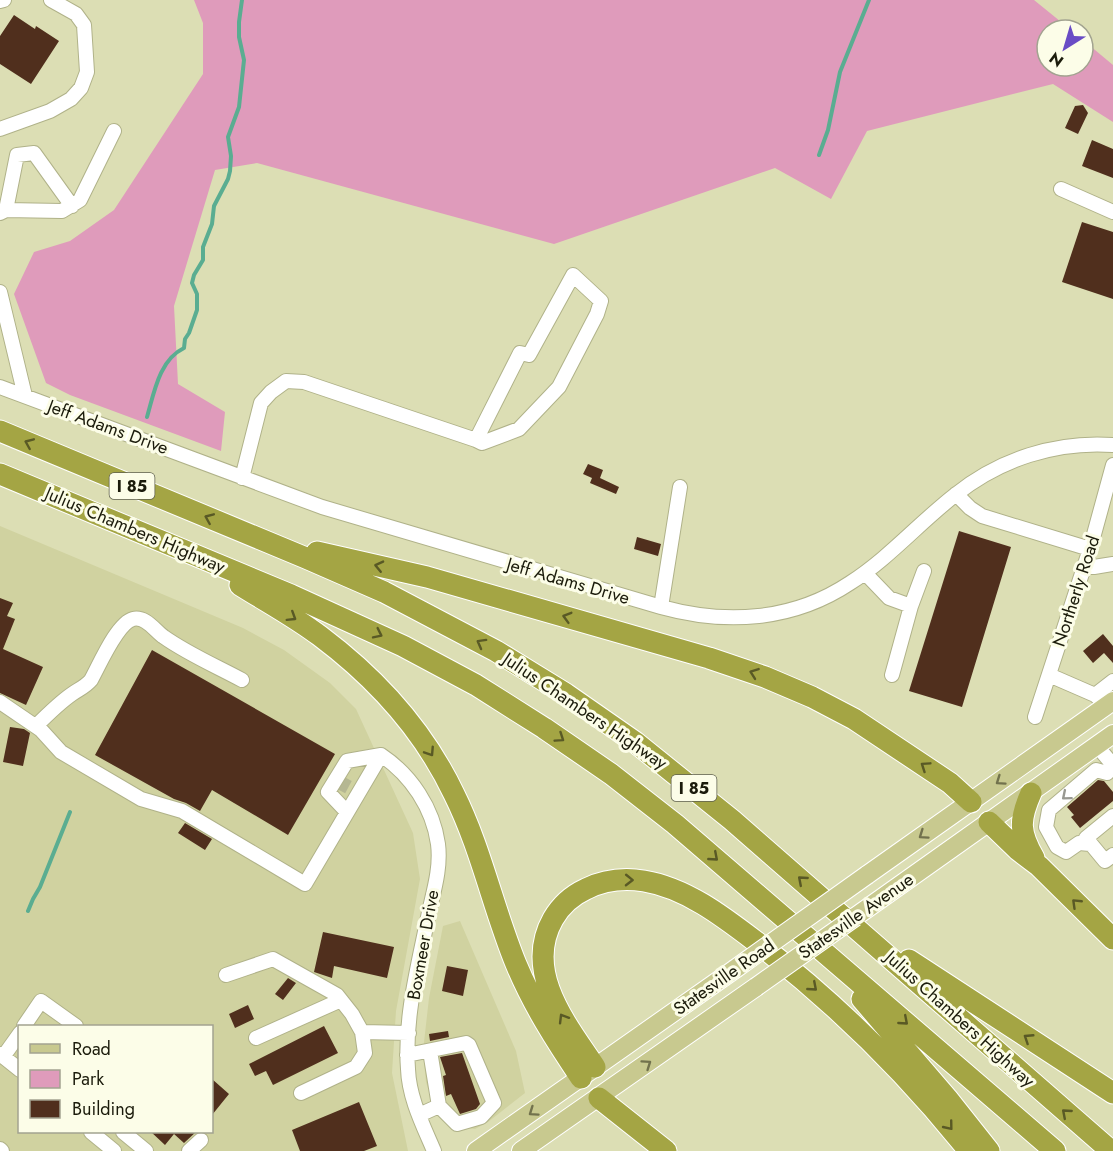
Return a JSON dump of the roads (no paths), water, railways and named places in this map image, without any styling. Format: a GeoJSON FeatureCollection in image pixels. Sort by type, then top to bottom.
{"type":"FeatureCollection","features":[{"type":"Feature","properties":{"kind":"highway","name":"Julius Chambers Highway"},"geometry":{"type":"LineString","coordinates":[[0,431],[346,575],[496,651],[566,694],[634,742],[700,793],[1111,1151]]}},
{"type":"Feature","properties":{"kind":"highway","name":"Julius Chambers Highway"},"geometry":{"type":"LineString","coordinates":[[0,474],[367,628],[511,706],[578,750],[652,805],[1054,1151]]}},
{"type":"Feature","properties":{"kind":"highway"},"geometry":{"type":"LineString","coordinates":[[263,540],[427,577],[709,658],[765,677],[812,697],[854,720],[950,783],[971,802]]}},
{"type":"Feature","properties":{"kind":"highway"},"geometry":{"type":"LineString","coordinates":[[189,553],[301,622],[340,652],[375,684],[418,734],[444,774],[465,817],[508,943],[532,1000],[550,1032],[588,1073]]}},
{"type":"Feature","properties":{"kind":"highway"},"geometry":{"type":"LineString","coordinates":[[1031,793],[1021,827],[1027,845],[1039,866]]}},
{"type":"Feature","properties":{"kind":"highway"},"geometry":{"type":"LineString","coordinates":[[989,822],[1018,850],[1039,866],[1113,939]]}},
{"type":"Feature","properties":{"kind":"highway"},"geometry":{"type":"LineString","coordinates":[[588,1073],[553,999],[545,974],[543,950],[545,939],[558,912],[580,892],[603,882],[644,881],[672,890],[709,909],[740,929],[806,981],[887,1057],[969,1151]]}},
{"type":"Feature","properties":{"kind":"highway"},"geometry":{"type":"LineString","coordinates":[[846,918],[1113,1093]]}},
{"type":"Feature","properties":{"kind":"highway"},"geometry":{"type":"LineString","coordinates":[[812,942],[926,1072],[989,1151]]}},
{"type":"Feature","properties":{"kind":"highway"},"geometry":{"type":"LineString","coordinates":[[599,1098],[666,1151]]}},
{"type":"Feature","properties":{"kind":"main road"},"geometry":{"type":"LineString","coordinates":[[989,822],[971,802],[1105,701]]}},
{"type":"Feature","properties":{"kind":"main road","name":"Statesville Avenue"},"geometry":{"type":"LineString","coordinates":[[599,1098],[1113,734]]}},
{"type":"Feature","properties":{"kind":"main road","name":"Statesville Road"},"geometry":{"type":"LineString","coordinates":[[476,1151],[971,802]]}},
{"type":"Feature","properties":{"kind":"main road"},"geometry":{"type":"LineString","coordinates":[[521,1151],[599,1098],[588,1073]]}},
{"type":"Feature","properties":{"kind":"street"},"geometry":{"type":"LineString","coordinates":[[0,129],[50,111],[71,99],[81,88],[87,72],[84,25],[76,14],[51,0]]}},
{"type":"Feature","properties":{"kind":"street"},"geometry":{"type":"LineString","coordinates":[[72,206],[34,153],[17,155],[3,211],[62,211],[72,206],[81,200],[114,131]]}},
{"type":"Feature","properties":{"kind":"street"},"geometry":{"type":"LineString","coordinates":[[1061,189],[1113,212]]}},
{"type":"Feature","properties":{"kind":"street"},"geometry":{"type":"LineString","coordinates":[[242,478],[261,403],[286,381],[304,382],[482,443],[519,429],[559,387],[597,314],[601,301],[573,275],[529,355],[520,353],[476,440]]}},
{"type":"Feature","properties":{"kind":"street"},"geometry":{"type":"LineString","coordinates":[[0,292],[25,396]]}},
{"type":"Feature","properties":{"kind":"street","name":"Jeff Adams Drive"},"geometry":{"type":"LineString","coordinates":[[0,387],[321,507],[661,608],[693,616],[715,618],[757,617],[802,608],[865,573],[956,494],[993,470],[1036,453],[1079,444],[1113,445]]}},
{"type":"Feature","properties":{"kind":"street","name":"Northerly Road"},"geometry":{"type":"LineString","coordinates":[[1035,717],[1108,500],[1113,465]]}},
{"type":"Feature","properties":{"kind":"street"},"geometry":{"type":"LineString","coordinates":[[661,608],[680,487]]}},
{"type":"Feature","properties":{"kind":"street"},"geometry":{"type":"LineString","coordinates":[[956,494],[981,516],[1090,549]]}},
{"type":"Feature","properties":{"kind":"street"},"geometry":{"type":"LineString","coordinates":[[1084,566],[1113,564]]}},
{"type":"Feature","properties":{"kind":"street"},"geometry":{"type":"LineString","coordinates":[[892,675],[924,571]]}},
{"type":"Feature","properties":{"kind":"street"},"geometry":{"type":"LineString","coordinates":[[865,573],[890,598],[912,606]]}},
{"type":"Feature","properties":{"kind":"street"},"geometry":{"type":"LineString","coordinates":[[36,726],[75,692],[85,687],[119,632],[130,620],[137,619],[147,623],[176,645],[242,680]]}},
{"type":"Feature","properties":{"kind":"street"},"geometry":{"type":"LineString","coordinates":[[1050,675],[1105,701],[1113,681]]}},
{"type":"Feature","properties":{"kind":"street"},"geometry":{"type":"LineString","coordinates":[[0,702],[36,726],[61,752],[141,799],[182,811],[305,884],[381,756]]}},
{"type":"Feature","properties":{"kind":"street"},"geometry":{"type":"LineString","coordinates":[[1090,844],[1079,843],[1066,852],[1057,847],[1046,827],[1049,810],[1096,771],[1107,773],[1113,766],[1097,746]]}},
{"type":"Feature","properties":{"kind":"street"},"geometry":{"type":"LineString","coordinates":[[347,812],[336,795],[328,792],[347,761],[381,756]]}},
{"type":"Feature","properties":{"kind":"street","name":"Boxmeer Drive"},"geometry":{"type":"LineString","coordinates":[[381,756],[402,771],[418,791],[431,817],[438,844],[437,871],[413,997],[407,1055],[411,1092],[434,1151]]}},
{"type":"Feature","properties":{"kind":"street"},"geometry":{"type":"LineString","coordinates":[[348,773],[361,759]]}},
{"type":"Feature","properties":{"kind":"street"},"geometry":{"type":"LineString","coordinates":[[1113,816],[1086,838],[1105,861],[1113,855]]}},
{"type":"Feature","properties":{"kind":"street"},"geometry":{"type":"LineString","coordinates":[[226,975],[273,959],[338,995],[352,1014],[362,1032],[365,1053],[356,1066],[301,1093]]}},
{"type":"Feature","properties":{"kind":"street"},"geometry":{"type":"LineString","coordinates":[[256,1038],[341,999]]}},
{"type":"Feature","properties":{"kind":"street"},"geometry":{"type":"LineString","coordinates":[[25,1025],[41,1001],[75,1025]]}},
{"type":"Feature","properties":{"kind":"street"},"geometry":{"type":"LineString","coordinates":[[362,1032],[409,1033]]}},
{"type":"Feature","properties":{"kind":"street"},"geometry":{"type":"LineString","coordinates":[[18,1035],[2,1055],[18,1068]]}},
{"type":"Feature","properties":{"kind":"street"},"geometry":{"type":"LineString","coordinates":[[407,1055],[466,1043],[469,1045],[494,1103],[481,1117],[457,1124],[439,1106],[430,1051]]}},
{"type":"Feature","properties":{"kind":"street"},"geometry":{"type":"LineString","coordinates":[[419,1115],[439,1106]]}},
{"type":"Feature","properties":{"kind":"street"},"geometry":{"type":"LineString","coordinates":[[93,1133],[114,1151]]}},
{"type":"Feature","properties":{"kind":"street"},"geometry":{"type":"LineString","coordinates":[[125,1133],[146,1151]]}},
{"type":"Feature","properties":{"kind":"street"},"geometry":{"type":"LineString","coordinates":[[189,1151],[201,1140]]}},
{"type":"Feature","properties":{"kind":"waterway"},"geometry":{"type":"LineString","coordinates":[[147,417],[163,369],[169,360],[184,348],[185,339],[197,310],[197,294],[192,283],[203,260],[203,247],[212,224],[214,206],[230,171],[231,156],[228,137],[239,107],[244,60],[239,37],[242,0]]}},
{"type":"Feature","properties":{"kind":"waterway"},"geometry":{"type":"LineString","coordinates":[[819,155],[828,130],[840,72],[869,0]]}},
{"type":"Feature","properties":{"kind":"waterway"},"geometry":{"type":"LineString","coordinates":[[28,911],[70,812]]}},
{"type":"Feature","properties":{"kind":"tunnel"},"geometry":{"type":"LineString","coordinates":[[339,790],[348,773]]}}]}
